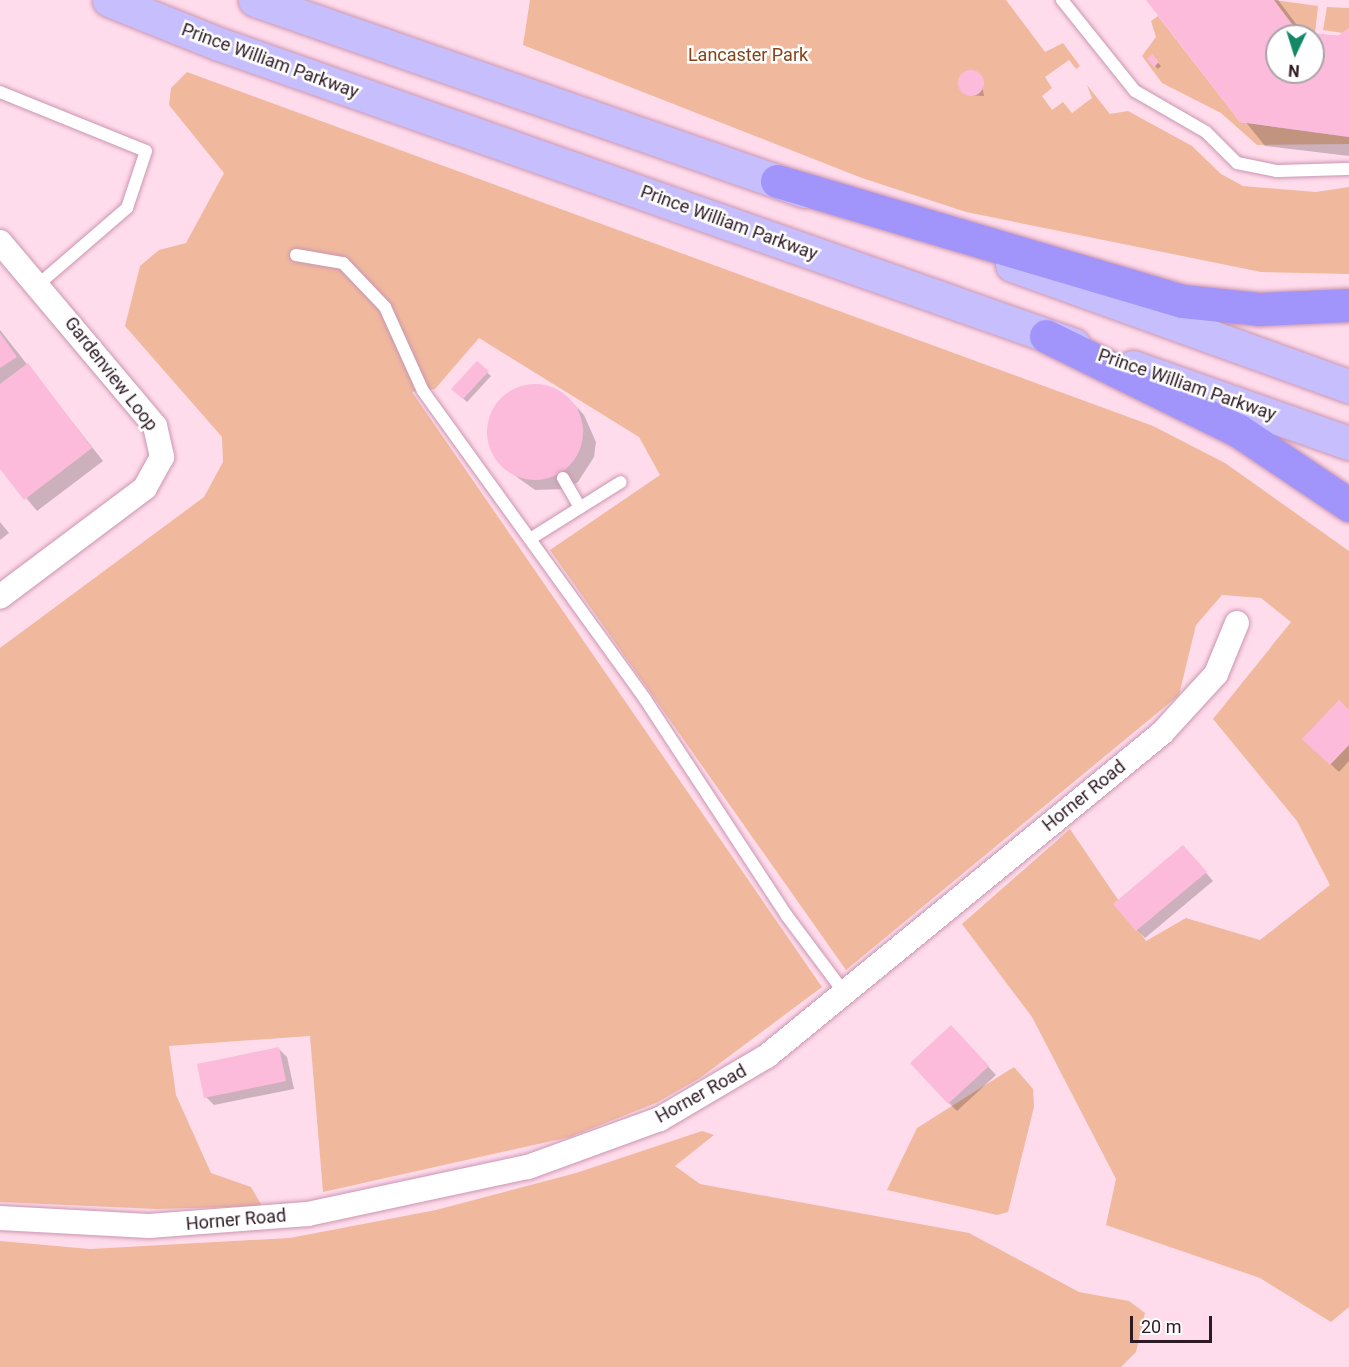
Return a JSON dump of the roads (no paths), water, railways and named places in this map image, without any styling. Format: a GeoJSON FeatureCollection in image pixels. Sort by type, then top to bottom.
{"type":"FeatureCollection","features":[{"type":"Feature","properties":{"kind":"highway"},"geometry":{"type":"LineString","coordinates":[[777,181],[1182,301],[1259,309],[1349,305]]}},
{"type":"Feature","properties":{"kind":"highway"},"geometry":{"type":"LineString","coordinates":[[1046,336],[1239,431],[1349,505]]}},
{"type":"Feature","properties":{"kind":"main road","name":"Prince William Parkway"},"geometry":{"type":"LineString","coordinates":[[110,0],[219,44],[1349,443]]}},
{"type":"Feature","properties":{"kind":"main road"},"geometry":{"type":"LineString","coordinates":[[255,0],[777,181],[1349,386]]}},
{"type":"Feature","properties":{"kind":"street","name":"Gardenview Loop"},"geometry":{"type":"LineString","coordinates":[[0,242],[39,284],[155,426],[162,457],[145,488],[0,597]]}},
{"type":"Feature","properties":{"kind":"street","name":"Horner Road"},"geometry":{"type":"LineString","coordinates":[[0,1218],[149,1226],[222,1223],[389,1200],[528,1167],[588,1148],[701,1097],[767,1056],[846,995],[1196,701],[1216,674],[1237,623]]}},
{"type":"Feature","properties":{"kind":"lane"},"geometry":{"type":"LineString","coordinates":[[1062,0],[1144,100],[1196,125],[1237,164],[1277,171],[1349,169]]}},
{"type":"Feature","properties":{"kind":"lane"},"geometry":{"type":"LineString","coordinates":[[0,92],[146,151],[127,208],[39,284]]}},
{"type":"Feature","properties":{"kind":"lane"},"geometry":{"type":"LineString","coordinates":[[296,255],[343,263],[385,307],[423,391],[530,539],[846,995]]}},
{"type":"Feature","properties":{"kind":"lane"},"geometry":{"type":"LineString","coordinates":[[563,478],[580,508]]}},
{"type":"Feature","properties":{"kind":"lane"},"geometry":{"type":"LineString","coordinates":[[530,539],[621,482]]}},
{"type":"Feature","properties":{"kind":"park label","name":"Lancaster Park"},"geometry":{"type":"Point","coordinates":[748,55]}}]}
